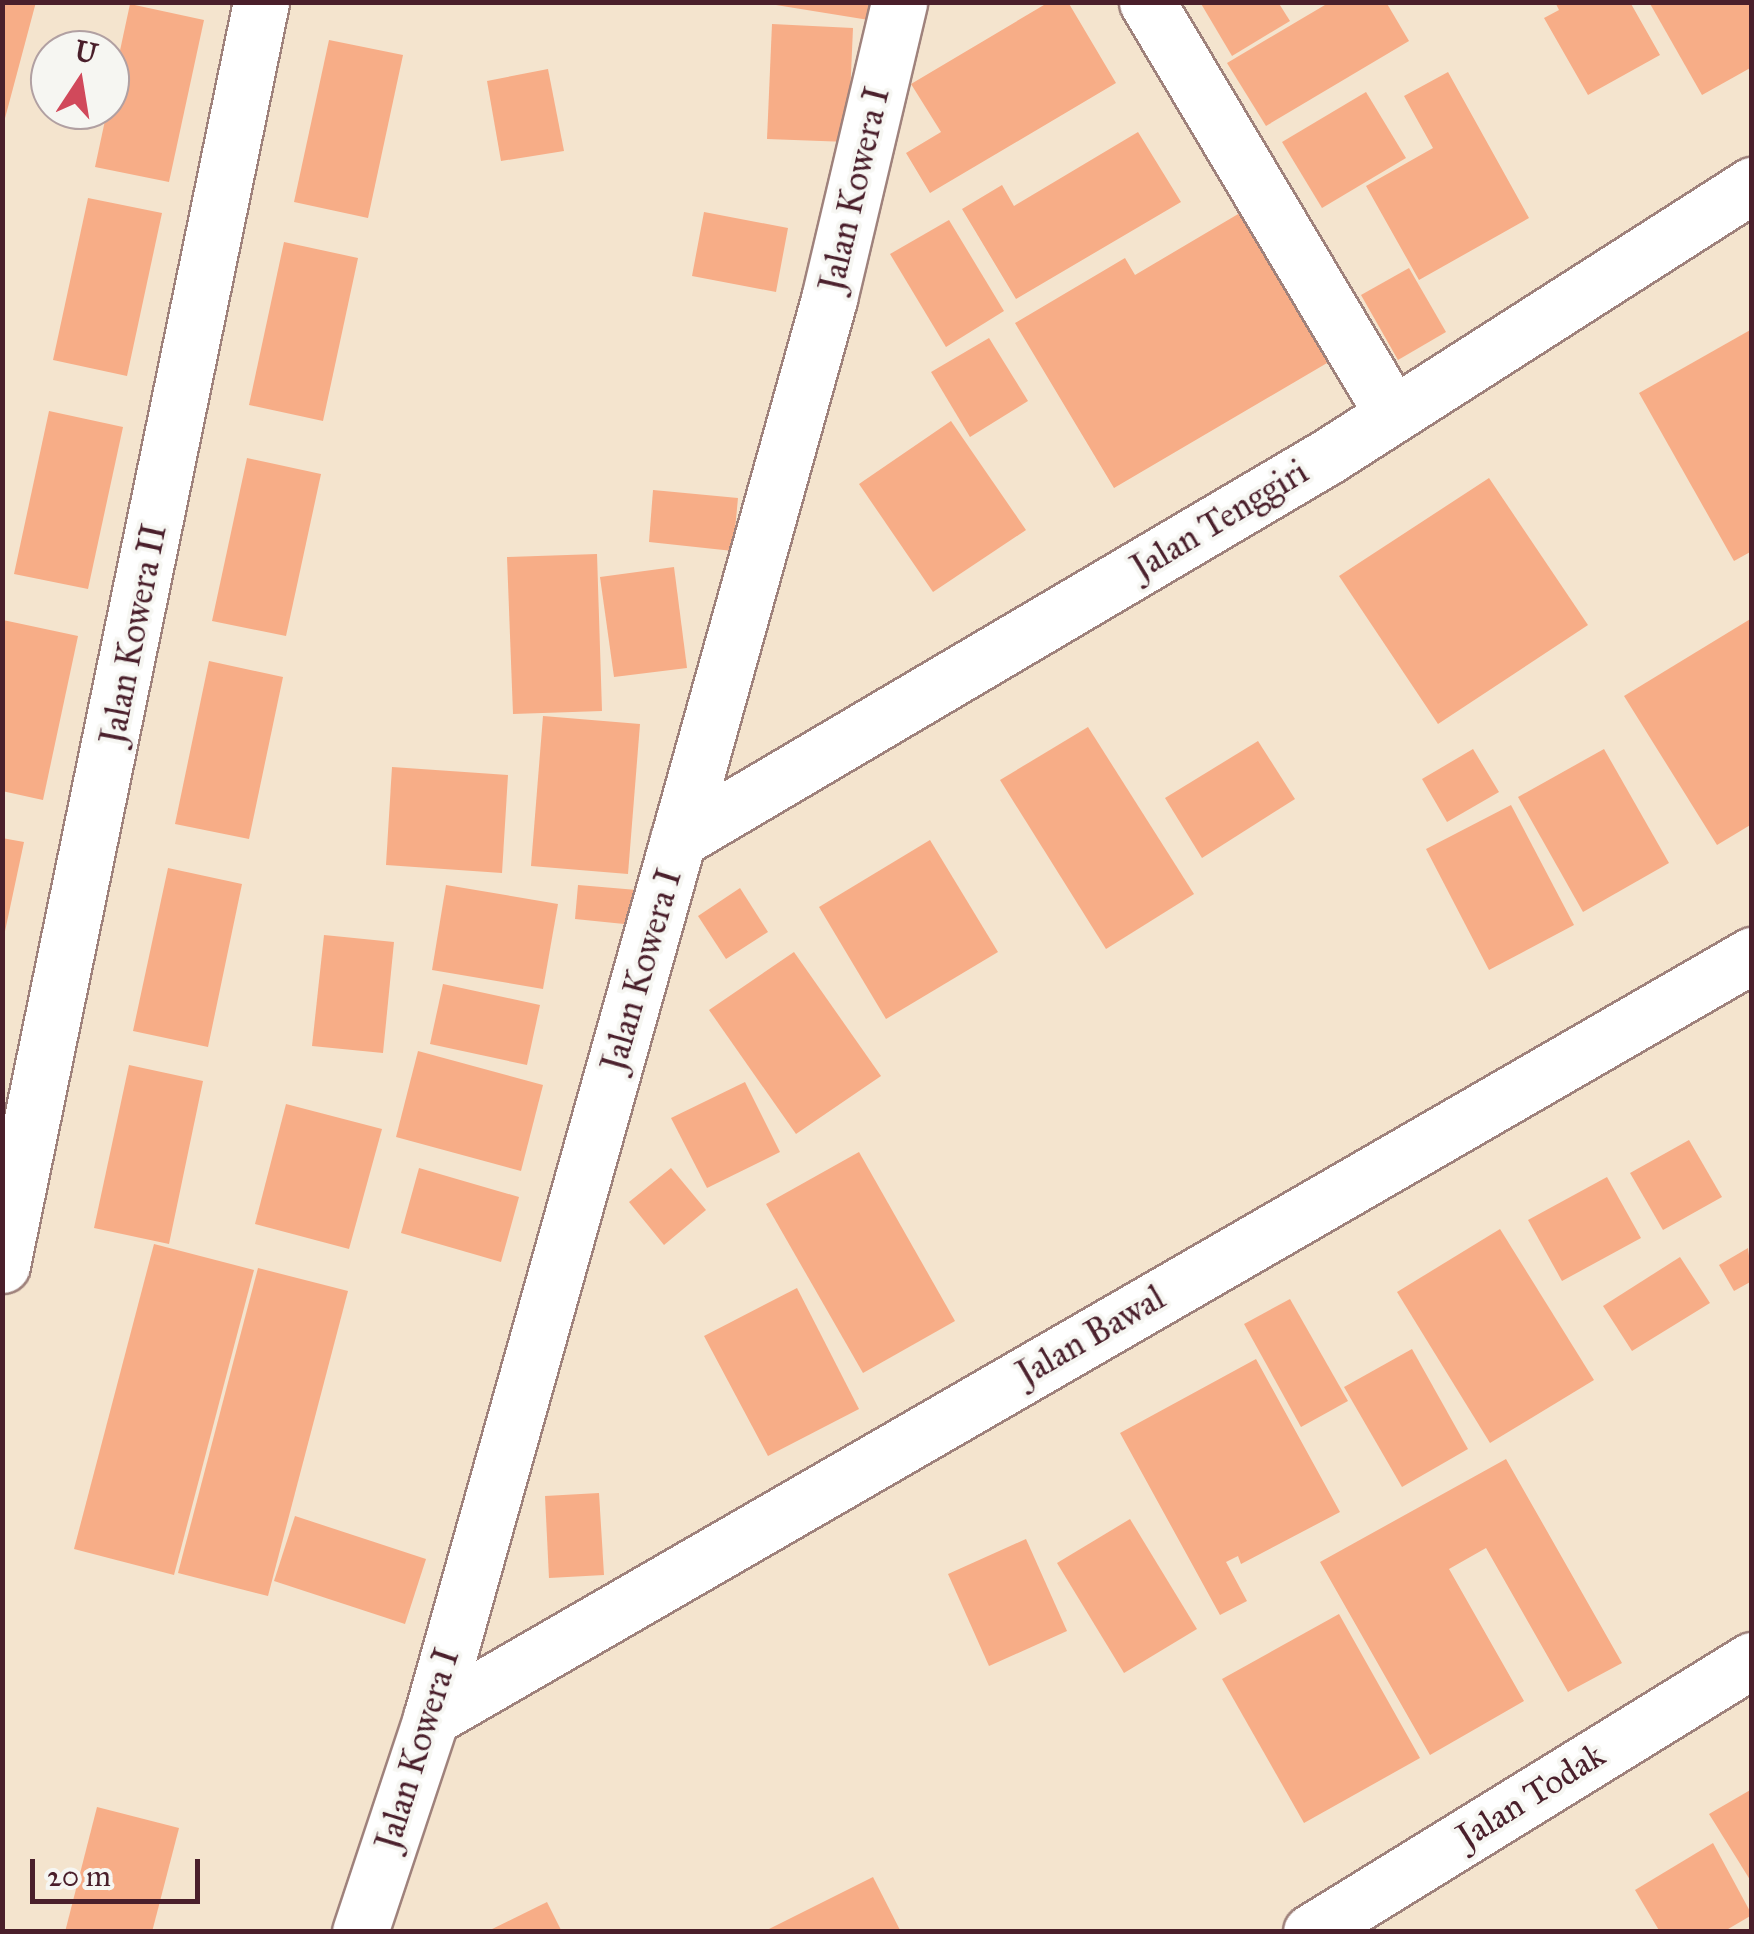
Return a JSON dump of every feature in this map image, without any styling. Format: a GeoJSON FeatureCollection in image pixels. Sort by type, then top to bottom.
{"type":"FeatureCollection","features":[{"type":"Feature","properties":{"kind":"street","name":"Jalan Kowera II"},"geometry":{"type":"LineString","coordinates":[[2,1265],[262,2]]}},
{"type":"Feature","properties":{"kind":"street","name":"Jalan Kowera I"},"geometry":{"type":"LineString","coordinates":[[360,1932],[430,1718],[678,840],[829,299],[899,2]]}},
{"type":"Feature","properties":{"kind":"street"},"geometry":{"type":"LineString","coordinates":[[1147,2],[1393,414]]}},
{"type":"Feature","properties":{"kind":"street","name":"Jalan Tenggiri"},"geometry":{"type":"LineString","coordinates":[[678,840],[1393,414],[1752,185]]}},
{"type":"Feature","properties":{"kind":"street","name":"Jalan Bawal"},"geometry":{"type":"LineString","coordinates":[[430,1718],[1752,955]]}},
{"type":"Feature","properties":{"kind":"street","name":"Jalan Todak"},"geometry":{"type":"LineString","coordinates":[[1311,1932],[1752,1660]]}},
{"type":"Feature","properties":{"kind":"building"},"geometry":{"type":"Polygon","coordinates":[[[2,2],[36,2],[4,122],[2,122],[2,2]]]}},
{"type":"Feature","properties":{"kind":"building"},"geometry":{"type":"Polygon","coordinates":[[[757,2],[877,2],[875,21],[757,2]]]}},
{"type":"Feature","properties":{"kind":"building"},"geometry":{"type":"Polygon","coordinates":[[[1049,2],[1068,2],[1116,83],[930,193],[906,153],[941,132],[911,84],[1049,2]]]}},
{"type":"Feature","properties":{"kind":"building"},"geometry":{"type":"Polygon","coordinates":[[[1200,2],[1278,2],[1290,21],[1232,56],[1200,2]]]}},
{"type":"Feature","properties":{"kind":"building"},"geometry":{"type":"Polygon","coordinates":[[[1330,2],[1386,2],[1409,41],[1266,126],[1227,63],[1330,2]]]}},
{"type":"Feature","properties":{"kind":"building"},"geometry":{"type":"Polygon","coordinates":[[[1555,2],[1630,2],[1660,55],[1588,95],[1544,18],[1559,10],[1555,2]]]}},
{"type":"Feature","properties":{"kind":"building"},"geometry":{"type":"Polygon","coordinates":[[[1649,2],[1752,2],[1752,67],[1702,95],[1649,2]]]}},
{"type":"Feature","properties":{"kind":"building"},"geometry":{"type":"Polygon","coordinates":[[[130,4],[204,20],[169,182],[95,167],[103,130],[130,130],[130,30],[124,30],[130,4]]]}},
{"type":"Feature","properties":{"kind":"building"},"geometry":{"type":"Polygon","coordinates":[[[772,24],[853,28],[848,142],[767,139],[772,24]]]}},
{"type":"Feature","properties":{"kind":"building"},"geometry":{"type":"Polygon","coordinates":[[[329,40],[403,55],[368,218],[294,202],[329,40]]]}},
{"type":"Feature","properties":{"kind":"building"},"geometry":{"type":"Polygon","coordinates":[[[548,69],[564,151],[501,161],[487,81],[548,69]]]}},
{"type":"Feature","properties":{"kind":"building"},"geometry":{"type":"Polygon","coordinates":[[[1448,72],[1529,218],[1419,280],[1366,186],[1433,148],[1404,96],[1448,72]]]}},
{"type":"Feature","properties":{"kind":"building"},"geometry":{"type":"Polygon","coordinates":[[[1366,92],[1406,158],[1322,208],[1282,142],[1366,92]]]}},
{"type":"Feature","properties":{"kind":"building"},"geometry":{"type":"Polygon","coordinates":[[[1138,132],[1181,202],[1016,299],[962,209],[1002,185],[1014,206],[1138,132]]]}},
{"type":"Feature","properties":{"kind":"building"},"geometry":{"type":"Polygon","coordinates":[[[88,198],[162,213],[127,376],[53,360],[88,198]]]}},
{"type":"Feature","properties":{"kind":"building"},"geometry":{"type":"Polygon","coordinates":[[[1250,207],[1339,356],[1114,488],[1015,323],[1125,258],[1135,275],[1250,207]]]}},
{"type":"Feature","properties":{"kind":"building"},"geometry":{"type":"Polygon","coordinates":[[[704,212],[788,228],[776,292],[692,276],[704,212]]]}},
{"type":"Feature","properties":{"kind":"building"},"geometry":{"type":"Polygon","coordinates":[[[949,220],[1004,311],[946,347],[890,254],[949,220]]]}},
{"type":"Feature","properties":{"kind":"building"},"geometry":{"type":"Polygon","coordinates":[[[284,242],[358,258],[323,421],[249,405],[284,242]]]}},
{"type":"Feature","properties":{"kind":"building"},"geometry":{"type":"Polygon","coordinates":[[[1409,268],[1446,332],[1398,360],[1361,295],[1409,268]]]}},
{"type":"Feature","properties":{"kind":"building"},"geometry":{"type":"Polygon","coordinates":[[[1752,329],[1752,551],[1734,561],[1639,393],[1752,329]]]}},
{"type":"Feature","properties":{"kind":"building"},"geometry":{"type":"Polygon","coordinates":[[[989,338],[1028,401],[970,437],[931,372],[989,338]]]}},
{"type":"Feature","properties":{"kind":"building"},"geometry":{"type":"Polygon","coordinates":[[[49,411],[123,427],[88,589],[14,574],[49,411]]]}},
{"type":"Feature","properties":{"kind":"building"},"geometry":{"type":"Polygon","coordinates":[[[951,421],[1026,530],[933,592],[859,484],[951,421]]]}},
{"type":"Feature","properties":{"kind":"building"},"geometry":{"type":"Polygon","coordinates":[[[247,458],[321,474],[286,636],[212,621],[247,458]]]}},
{"type":"Feature","properties":{"kind":"building"},"geometry":{"type":"Polygon","coordinates":[[[1489,478],[1588,625],[1438,724],[1339,576],[1489,478]]]}},
{"type":"Feature","properties":{"kind":"building"},"geometry":{"type":"Polygon","coordinates":[[[653,490],[738,498],[733,551],[649,542],[653,490]]]}},
{"type":"Feature","properties":{"kind":"building"},"geometry":{"type":"Polygon","coordinates":[[[597,554],[602,711],[513,714],[507,557],[597,554]]]}},
{"type":"Feature","properties":{"kind":"building"},"geometry":{"type":"Polygon","coordinates":[[[674,567],[687,668],[614,677],[600,577],[674,567]]]}},
{"type":"Feature","properties":{"kind":"building"},"geometry":{"type":"Polygon","coordinates":[[[1752,618],[1752,824],[1717,845],[1624,696],[1752,618]]]}},
{"type":"Feature","properties":{"kind":"building"},"geometry":{"type":"Polygon","coordinates":[[[3,620],[78,636],[43,800],[2,791],[3,620]]]}},
{"type":"Feature","properties":{"kind":"building"},"geometry":{"type":"Polygon","coordinates":[[[209,661],[283,677],[249,839],[175,824],[209,661]]]}},
{"type":"Feature","properties":{"kind":"building"},"geometry":{"type":"Polygon","coordinates":[[[543,716],[640,724],[628,874],[531,866],[543,716]]]}},
{"type":"Feature","properties":{"kind":"building"},"geometry":{"type":"Polygon","coordinates":[[[1088,727],[1194,894],[1106,949],[1000,780],[1088,727]]]}},
{"type":"Feature","properties":{"kind":"building"},"geometry":{"type":"Polygon","coordinates":[[[1258,741],[1295,799],[1202,858],[1165,798],[1258,741]]]}},
{"type":"Feature","properties":{"kind":"building"},"geometry":{"type":"Polygon","coordinates":[[[1473,749],[1499,792],[1447,822],[1422,779],[1473,749]]]}},
{"type":"Feature","properties":{"kind":"building"},"geometry":{"type":"Polygon","coordinates":[[[1604,749],[1669,863],[1583,912],[1518,797],[1604,749]]]}},
{"type":"Feature","properties":{"kind":"building"},"geometry":{"type":"Polygon","coordinates":[[[392,767],[508,775],[502,873],[386,865],[392,767]]]}},
{"type":"Feature","properties":{"kind":"building"},"geometry":{"type":"Polygon","coordinates":[[[1511,805],[1574,925],[1489,970],[1426,849],[1511,805]]]}},
{"type":"Feature","properties":{"kind":"building"},"geometry":{"type":"Polygon","coordinates":[[[2,838],[24,842],[4,936],[2,936],[2,838]]]}},
{"type":"Feature","properties":{"kind":"building"},"geometry":{"type":"Polygon","coordinates":[[[930,840],[998,952],[886,1019],[819,907],[930,840]]]}},
{"type":"Feature","properties":{"kind":"building"},"geometry":{"type":"Polygon","coordinates":[[[168,868],[242,884],[208,1047],[133,1031],[168,868]]]}},
{"type":"Feature","properties":{"kind":"building"},"geometry":{"type":"Polygon","coordinates":[[[446,885],[558,904],[543,989],[432,970],[446,885]]]}},
{"type":"Feature","properties":{"kind":"building"},"geometry":{"type":"Polygon","coordinates":[[[578,885],[637,890],[634,925],[575,919],[578,885]]]}},
{"type":"Feature","properties":{"kind":"building"},"geometry":{"type":"Polygon","coordinates":[[[740,888],[768,932],[726,959],[698,916],[740,888]]]}},
{"type":"Feature","properties":{"kind":"building"},"geometry":{"type":"Polygon","coordinates":[[[324,935],[394,942],[383,1053],[312,1046],[324,935]]]}},
{"type":"Feature","properties":{"kind":"building"},"geometry":{"type":"Polygon","coordinates":[[[794,952],[881,1076],[796,1134],[709,1010],[794,952]]]}},
{"type":"Feature","properties":{"kind":"building"},"geometry":{"type":"Polygon","coordinates":[[[443,984],[540,1005],[527,1065],[430,1044],[443,984]]]}},
{"type":"Feature","properties":{"kind":"building"},"geometry":{"type":"Polygon","coordinates":[[[418,1051],[543,1085],[521,1171],[396,1137],[418,1051]]]}},
{"type":"Feature","properties":{"kind":"building"},"geometry":{"type":"Polygon","coordinates":[[[129,1065],[203,1081],[169,1244],[94,1228],[129,1065]]]}},
{"type":"Feature","properties":{"kind":"building"},"geometry":{"type":"Polygon","coordinates":[[[745,1082],[780,1152],[707,1188],[671,1118],[745,1082]]]}},
{"type":"Feature","properties":{"kind":"building"},"geometry":{"type":"Polygon","coordinates":[[[286,1104],[382,1129],[349,1249],[255,1224],[286,1104]]]}},
{"type":"Feature","properties":{"kind":"building"},"geometry":{"type":"Polygon","coordinates":[[[1689,1140],[1722,1197],[1663,1230],[1630,1173],[1689,1140]]]}},
{"type":"Feature","properties":{"kind":"building"},"geometry":{"type":"Polygon","coordinates":[[[859,1152],[955,1321],[863,1373],[766,1204],[859,1152]]]}},
{"type":"Feature","properties":{"kind":"building"},"geometry":{"type":"Polygon","coordinates":[[[419,1168],[519,1197],[501,1262],[401,1233],[419,1168]]]}},
{"type":"Feature","properties":{"kind":"building"},"geometry":{"type":"Polygon","coordinates":[[[671,1168],[706,1210],[664,1245],[629,1202],[671,1168]]]}},
{"type":"Feature","properties":{"kind":"building"},"geometry":{"type":"Polygon","coordinates":[[[1607,1177],[1641,1238],[1562,1281],[1528,1220],[1607,1177]]]}},
{"type":"Feature","properties":{"kind":"building"},"geometry":{"type":"Polygon","coordinates":[[[1500,1229],[1594,1380],[1490,1443],[1397,1292],[1500,1229]]]}},
{"type":"Feature","properties":{"kind":"building"},"geometry":{"type":"Polygon","coordinates":[[[154,1244],[254,1270],[174,1575],[74,1549],[154,1244]]]}},
{"type":"Feature","properties":{"kind":"building"},"geometry":{"type":"Polygon","coordinates":[[[1748,1248],[1752,1281],[1734,1291],[1719,1265],[1748,1248]]]}},
{"type":"Feature","properties":{"kind":"building"},"geometry":{"type":"Polygon","coordinates":[[[1680,1257],[1710,1303],[1632,1351],[1603,1306],[1680,1257]]]}},
{"type":"Feature","properties":{"kind":"building"},"geometry":{"type":"Polygon","coordinates":[[[258,1268],[348,1291],[268,1596],[178,1573],[258,1268]]]}},
{"type":"Feature","properties":{"kind":"building"},"geometry":{"type":"Polygon","coordinates":[[[797,1288],[859,1409],[768,1456],[704,1336],[797,1288]]]}},
{"type":"Feature","properties":{"kind":"building"},"geometry":{"type":"Polygon","coordinates":[[[1290,1299],[1348,1401],[1301,1427],[1244,1324],[1290,1299]]]}},
{"type":"Feature","properties":{"kind":"building"},"geometry":{"type":"Polygon","coordinates":[[[1412,1349],[1468,1449],[1402,1487],[1344,1387],[1412,1349]]]}},
{"type":"Feature","properties":{"kind":"building"},"geometry":{"type":"Polygon","coordinates":[[[1256,1359],[1340,1512],[1241,1564],[1238,1556],[1226,1562],[1247,1601],[1220,1615],[1120,1433],[1256,1359]]]}},
{"type":"Feature","properties":{"kind":"building"},"geometry":{"type":"Polygon","coordinates":[[[1506,1459],[1622,1663],[1568,1692],[1486,1548],[1449,1569],[1524,1701],[1430,1755],[1320,1562],[1506,1459]]]}},
{"type":"Feature","properties":{"kind":"building"},"geometry":{"type":"Polygon","coordinates":[[[599,1493],[604,1575],[549,1578],[545,1496],[599,1493]]]}},
{"type":"Feature","properties":{"kind":"building"},"geometry":{"type":"Polygon","coordinates":[[[295,1516],[426,1559],[405,1624],[274,1581],[295,1516]]]}},
{"type":"Feature","properties":{"kind":"building"},"geometry":{"type":"Polygon","coordinates":[[[1130,1519],[1197,1629],[1124,1673],[1057,1563],[1130,1519]]]}},
{"type":"Feature","properties":{"kind":"building"},"geometry":{"type":"Polygon","coordinates":[[[1026,1539],[1067,1631],[989,1666],[948,1574],[1026,1539]]]}},
{"type":"Feature","properties":{"kind":"building"},"geometry":{"type":"Polygon","coordinates":[[[1339,1614],[1420,1758],[1304,1823],[1222,1679],[1339,1614]]]}},
{"type":"Feature","properties":{"kind":"building"},"geometry":{"type":"Polygon","coordinates":[[[1752,1789],[1752,1883],[1709,1814],[1752,1789]]]}},
{"type":"Feature","properties":{"kind":"building"},"geometry":{"type":"Polygon","coordinates":[[[97,1807],[179,1828],[152,1932],[65,1932],[97,1807]]]}},
{"type":"Feature","properties":{"kind":"building"},"geometry":{"type":"Polygon","coordinates":[[[1713,1843],[1752,1915],[1723,1932],[1660,1932],[1635,1890],[1713,1843]]]}},
{"type":"Feature","properties":{"kind":"building"},"geometry":{"type":"Polygon","coordinates":[[[873,1877],[901,1932],[763,1932],[873,1877]]]}},
{"type":"Feature","properties":{"kind":"building"},"geometry":{"type":"Polygon","coordinates":[[[547,1902],[562,1932],[486,1932],[547,1902]]]}}]}
